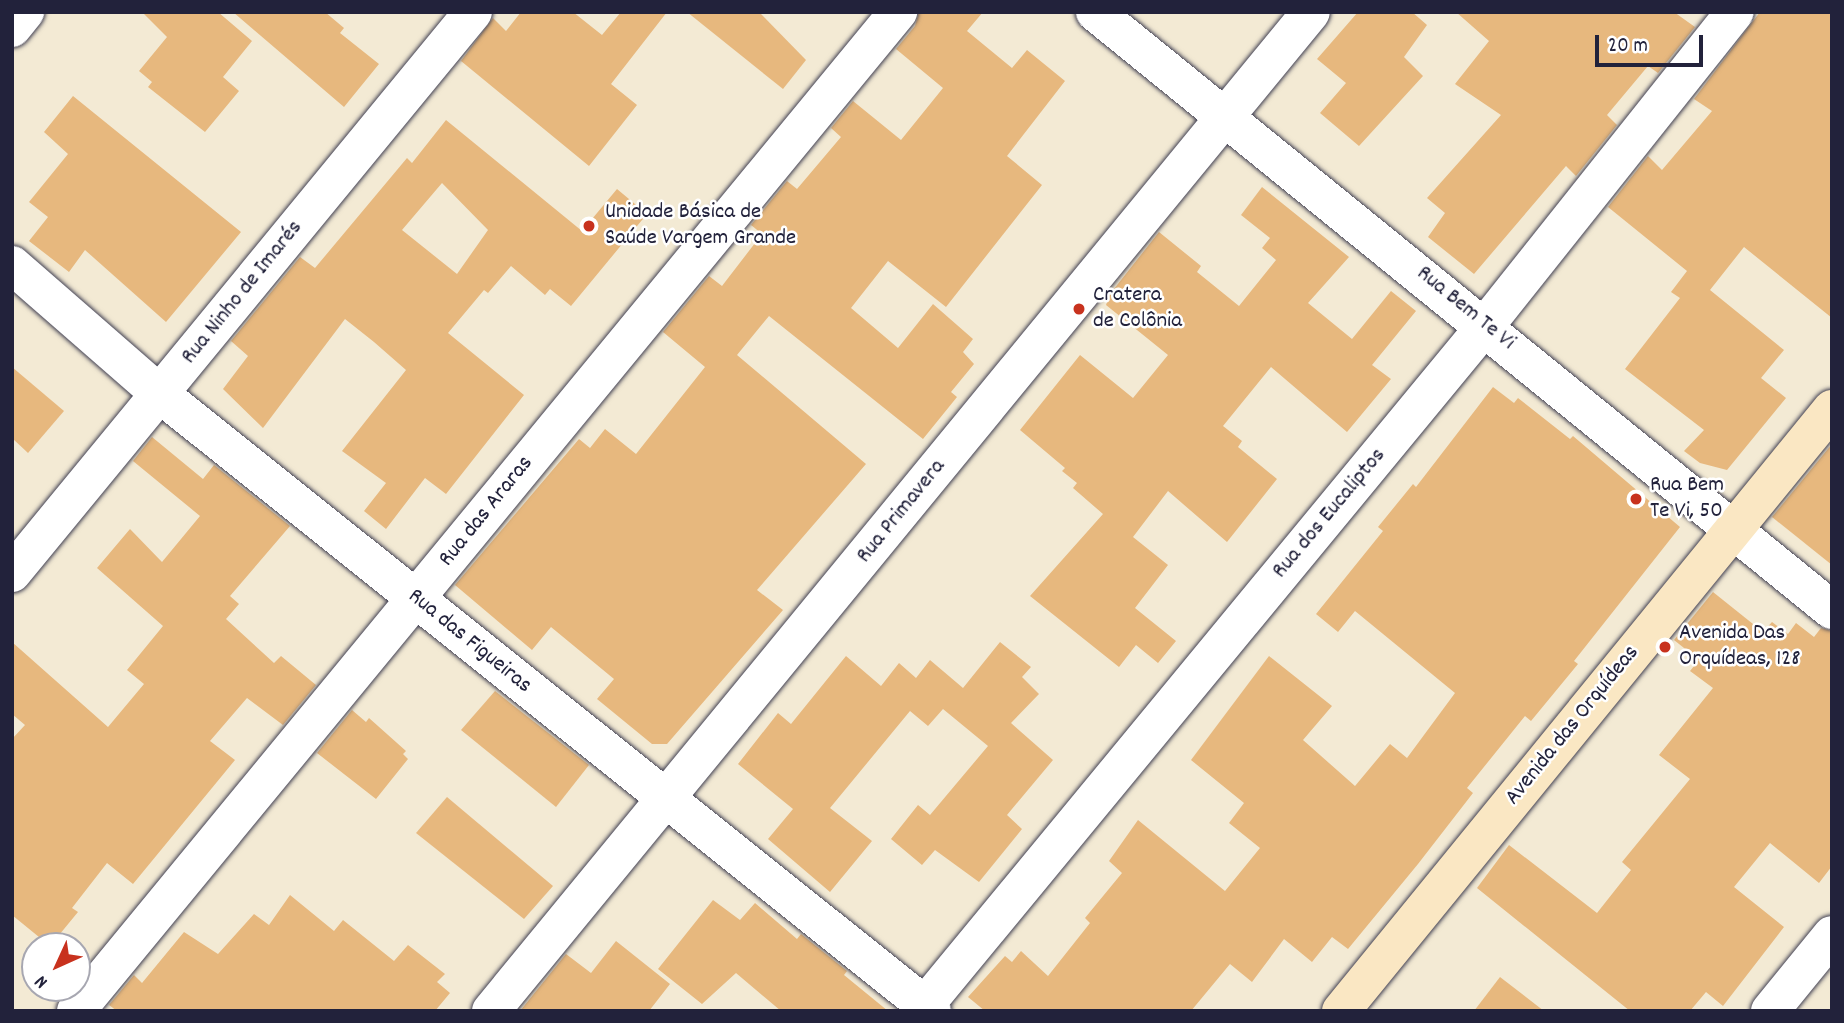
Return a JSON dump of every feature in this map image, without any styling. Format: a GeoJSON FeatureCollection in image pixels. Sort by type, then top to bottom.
{"type":"FeatureCollection","features":[{"type":"Feature","properties":{"kind":"street"},"geometry":{"type":"LineString","coordinates":[[12,28],[25,12]]}},
{"type":"Feature","properties":{"kind":"street","name":"Rua Ninho de Imarés"},"geometry":{"type":"LineString","coordinates":[[12,573],[473,12]]}},
{"type":"Feature","properties":{"kind":"street","name":"Rua das Araras"},"geometry":{"type":"LineString","coordinates":[[76,1011],[898,12]]}},
{"type":"Feature","properties":{"kind":"street","name":"Rua Bem Te Vi"},"geometry":{"type":"LineString","coordinates":[[1095,12],[1832,610]]}},
{"type":"Feature","properties":{"kind":"street","name":"Rua Primavera"},"geometry":{"type":"LineString","coordinates":[[491,1011],[1311,12]]}},
{"type":"Feature","properties":{"kind":"street","name":"Rua dos Eucaliptos"},"geometry":{"type":"LineString","coordinates":[[925,1009],[1485,326],[1735,12]]}},
{"type":"Feature","properties":{"kind":"street","name":"Rua das Figueiras"},"geometry":{"type":"LineString","coordinates":[[12,265],[160,394],[925,1009]]}},
{"type":"Feature","properties":{"kind":"street","name":"Avenida das Orquídeas"},"geometry":{"type":"LineString","coordinates":[[1340,1011],[1832,409]]}},
{"type":"Feature","properties":{"kind":"street"},"geometry":{"type":"LineString","coordinates":[[1770,1011],[1832,935]]}},
{"type":"Feature","properties":{"kind":"building"},"geometry":{"type":"Polygon","coordinates":[[[142,12],[218,12],[252,41],[223,77],[239,91],[205,132],[148,87],[152,82],[139,71],[167,37],[142,12]]]}},
{"type":"Feature","properties":{"kind":"building"},"geometry":{"type":"Polygon","coordinates":[[[233,12],[325,12],[344,28],[340,33],[379,64],[344,107],[233,12]]]}},
{"type":"Feature","properties":{"kind":"building"},"geometry":{"type":"Polygon","coordinates":[[[521,12],[573,12],[602,35],[621,12],[667,12],[611,84],[637,105],[589,166],[461,61],[493,18],[506,31],[521,12]]]}},
{"type":"Feature","properties":{"kind":"building"},"geometry":{"type":"Polygon","coordinates":[[[687,12],[759,12],[806,60],[783,89],[687,12]]]}},
{"type":"Feature","properties":{"kind":"building"},"geometry":{"type":"Polygon","coordinates":[[[919,12],[983,12],[967,31],[1012,68],[1027,50],[1065,81],[1007,156],[1042,185],[946,307],[888,261],[851,308],[898,348],[933,304],[973,339],[963,352],[974,364],[951,392],[957,397],[923,439],[769,316],[737,355],[866,464],[757,590],[783,610],[667,744],[652,744],[597,699],[614,679],[551,627],[532,650],[455,585],[579,439],[590,448],[605,429],[636,454],[705,367],[663,332],[709,276],[722,286],[762,234],[751,225],[787,181],[797,189],[841,137],[831,128],[853,101],[901,140],[943,88],[896,49],[915,26],[919,12]]]}},
{"type":"Feature","properties":{"kind":"building"},"geometry":{"type":"Polygon","coordinates":[[[1358,12],[1412,12],[1427,25],[1404,57],[1423,76],[1359,146],[1320,113],[1346,83],[1317,59],[1358,12]]]}},
{"type":"Feature","properties":{"kind":"building"},"geometry":{"type":"Polygon","coordinates":[[[1456,12],[1674,12],[1695,27],[1658,73],[1648,66],[1607,115],[1617,125],[1576,176],[1566,166],[1474,274],[1428,237],[1445,213],[1427,198],[1501,115],[1455,84],[1489,41],[1456,12]]]}},
{"type":"Feature","properties":{"kind":"building"},"geometry":{"type":"Polygon","coordinates":[[[1760,12],[1832,12],[1832,318],[1744,247],[1710,290],[1784,350],[1761,378],[1786,398],[1727,470],[1700,463],[1684,451],[1704,430],[1625,369],[1680,298],[1671,292],[1687,271],[1608,207],[1648,156],[1662,170],[1712,111],[1694,99],[1760,12]]]}},
{"type":"Feature","properties":{"kind":"building"},"geometry":{"type":"Polygon","coordinates":[[[73,96],[241,232],[166,322],[85,250],[69,272],[29,241],[48,217],[29,202],[68,154],[44,132],[73,96]]]}},
{"type":"Feature","properties":{"kind":"building"},"geometry":{"type":"Polygon","coordinates":[[[446,120],[582,231],[617,189],[647,214],[571,306],[550,289],[545,295],[511,266],[488,293],[484,290],[448,333],[524,395],[446,494],[425,478],[386,529],[364,511],[386,483],[342,451],[406,370],[374,342],[345,319],[263,428],[223,389],[248,356],[231,341],[300,257],[315,268],[407,158],[412,163],[446,120]],[[442,183],[402,230],[457,274],[488,230],[442,183]]]}},
{"type":"Feature","properties":{"kind":"building"},"geometry":{"type":"Polygon","coordinates":[[[1262,187],[1349,257],[1308,303],[1352,339],[1391,291],[1416,311],[1372,365],[1391,379],[1347,432],[1271,367],[1223,426],[1242,441],[1238,447],[1277,479],[1227,542],[1168,491],[1133,537],[1168,565],[1135,608],[1176,641],[1158,663],[1136,645],[1119,667],[1030,596],[1103,514],[1073,488],[1077,483],[1062,471],[1065,468],[1020,430],[1080,355],[1133,398],[1168,355],[1106,305],[1110,294],[1159,232],[1201,266],[1197,272],[1239,306],[1276,260],[1262,248],[1270,238],[1241,215],[1262,187]]]}},
{"type":"Feature","properties":{"kind":"building"},"geometry":{"type":"Polygon","coordinates":[[[12,367],[64,411],[28,453],[12,438],[12,367]]]}},
{"type":"Feature","properties":{"kind":"building"},"geometry":{"type":"Polygon","coordinates":[[[1493,387],[1514,403],[1518,398],[1570,439],[1573,436],[1680,527],[1574,661],[1578,664],[1531,721],[1525,716],[1467,788],[1473,793],[1348,949],[1332,937],[1312,962],[1284,939],[1252,982],[1230,964],[1191,1011],[985,1011],[968,997],[1005,956],[1012,962],[1021,951],[1048,976],[1090,923],[1085,918],[1122,873],[1109,861],[1138,820],[1225,891],[1260,848],[1229,823],[1244,803],[1191,760],[1269,656],[1332,706],[1303,740],[1355,786],[1390,744],[1407,758],[1455,693],[1355,611],[1338,632],[1316,614],[1383,531],[1378,527],[1413,484],[1416,487],[1493,387]]]}},
{"type":"Feature","properties":{"kind":"building"},"geometry":{"type":"Polygon","coordinates":[[[152,437],[203,479],[214,465],[290,526],[230,596],[239,604],[226,619],[274,663],[281,656],[316,685],[283,725],[247,698],[210,741],[235,760],[133,884],[107,863],[72,908],[78,912],[62,932],[33,932],[12,915],[12,739],[25,725],[12,714],[12,642],[108,727],[144,684],[127,670],[163,626],[97,568],[130,529],[162,562],[200,516],[133,461],[152,437]]]}},
{"type":"Feature","properties":{"kind":"building"},"geometry":{"type":"Polygon","coordinates":[[[1832,444],[1832,565],[1772,517],[1832,444]]]}},
{"type":"Feature","properties":{"kind":"building"},"geometry":{"type":"Polygon","coordinates":[[[1713,592],[1763,632],[1772,622],[1788,634],[1796,623],[1814,637],[1821,628],[1832,631],[1832,866],[1819,883],[1770,843],[1734,887],[1784,927],[1723,1006],[1706,992],[1690,1011],[1630,1011],[1477,888],[1509,845],[1597,913],[1631,870],[1622,862],[1690,779],[1659,755],[1713,688],[1690,671],[1699,660],[1674,640],[1713,592]]]}},
{"type":"Feature","properties":{"kind":"building"},"geometry":{"type":"Polygon","coordinates":[[[1000,642],[1031,667],[1022,677],[1039,694],[1011,723],[1053,760],[1007,815],[1022,829],[979,882],[935,850],[922,865],[891,839],[918,805],[930,815],[988,746],[943,709],[928,726],[910,711],[830,808],[872,841],[830,892],[768,839],[793,809],[738,764],[778,713],[791,724],[846,656],[881,686],[899,663],[916,678],[930,660],[963,688],[1000,642]]]}},
{"type":"Feature","properties":{"kind":"building"},"geometry":{"type":"Polygon","coordinates":[[[495,691],[589,765],[556,807],[461,730],[495,691]]]}},
{"type":"Feature","properties":{"kind":"building"},"geometry":{"type":"Polygon","coordinates":[[[352,710],[366,722],[369,718],[406,751],[403,754],[408,759],[376,799],[317,753],[352,710]]]}},
{"type":"Feature","properties":{"kind":"building"},"geometry":{"type":"Polygon","coordinates":[[[447,797],[553,886],[524,919],[416,833],[447,797]]]}},
{"type":"Feature","properties":{"kind":"building"},"geometry":{"type":"Polygon","coordinates":[[[290,895],[334,931],[343,920],[394,961],[408,945],[445,974],[437,982],[450,993],[435,1011],[117,1011],[109,1005],[134,975],[142,983],[184,932],[218,954],[254,914],[269,925],[290,895]]]}},
{"type":"Feature","properties":{"kind":"building"},"geometry":{"type":"Polygon","coordinates":[[[713,900],[740,920],[755,903],[797,939],[801,934],[847,971],[844,975],[888,1011],[781,1011],[736,973],[702,1004],[658,969],[713,900]]]}},
{"type":"Feature","properties":{"kind":"building"},"geometry":{"type":"Polygon","coordinates":[[[616,941],[670,984],[649,1011],[520,1011],[566,954],[591,973],[616,941]]]}},
{"type":"Feature","properties":{"kind":"building"},"geometry":{"type":"Polygon","coordinates":[[[1500,977],[1544,1011],[1474,1011],[1500,977]]]}},
{"type":"Feature","properties":{"kind":"place","name":"Unidade Básica de Saúde Vargem Grande"},"geometry":{"type":"Point","coordinates":[589,226]}},
{"type":"Feature","properties":{"kind":"place","name":"Cratera de Colônia"},"geometry":{"type":"Point","coordinates":[1079,309]}},
{"type":"Feature","properties":{"kind":"place","name":"Rua Bem Te Vi, 50"},"geometry":{"type":"Point","coordinates":[1636,499]}},
{"type":"Feature","properties":{"kind":"place","name":"Avenida Das Orquídeas, 128"},"geometry":{"type":"Point","coordinates":[1665,647]}}]}
